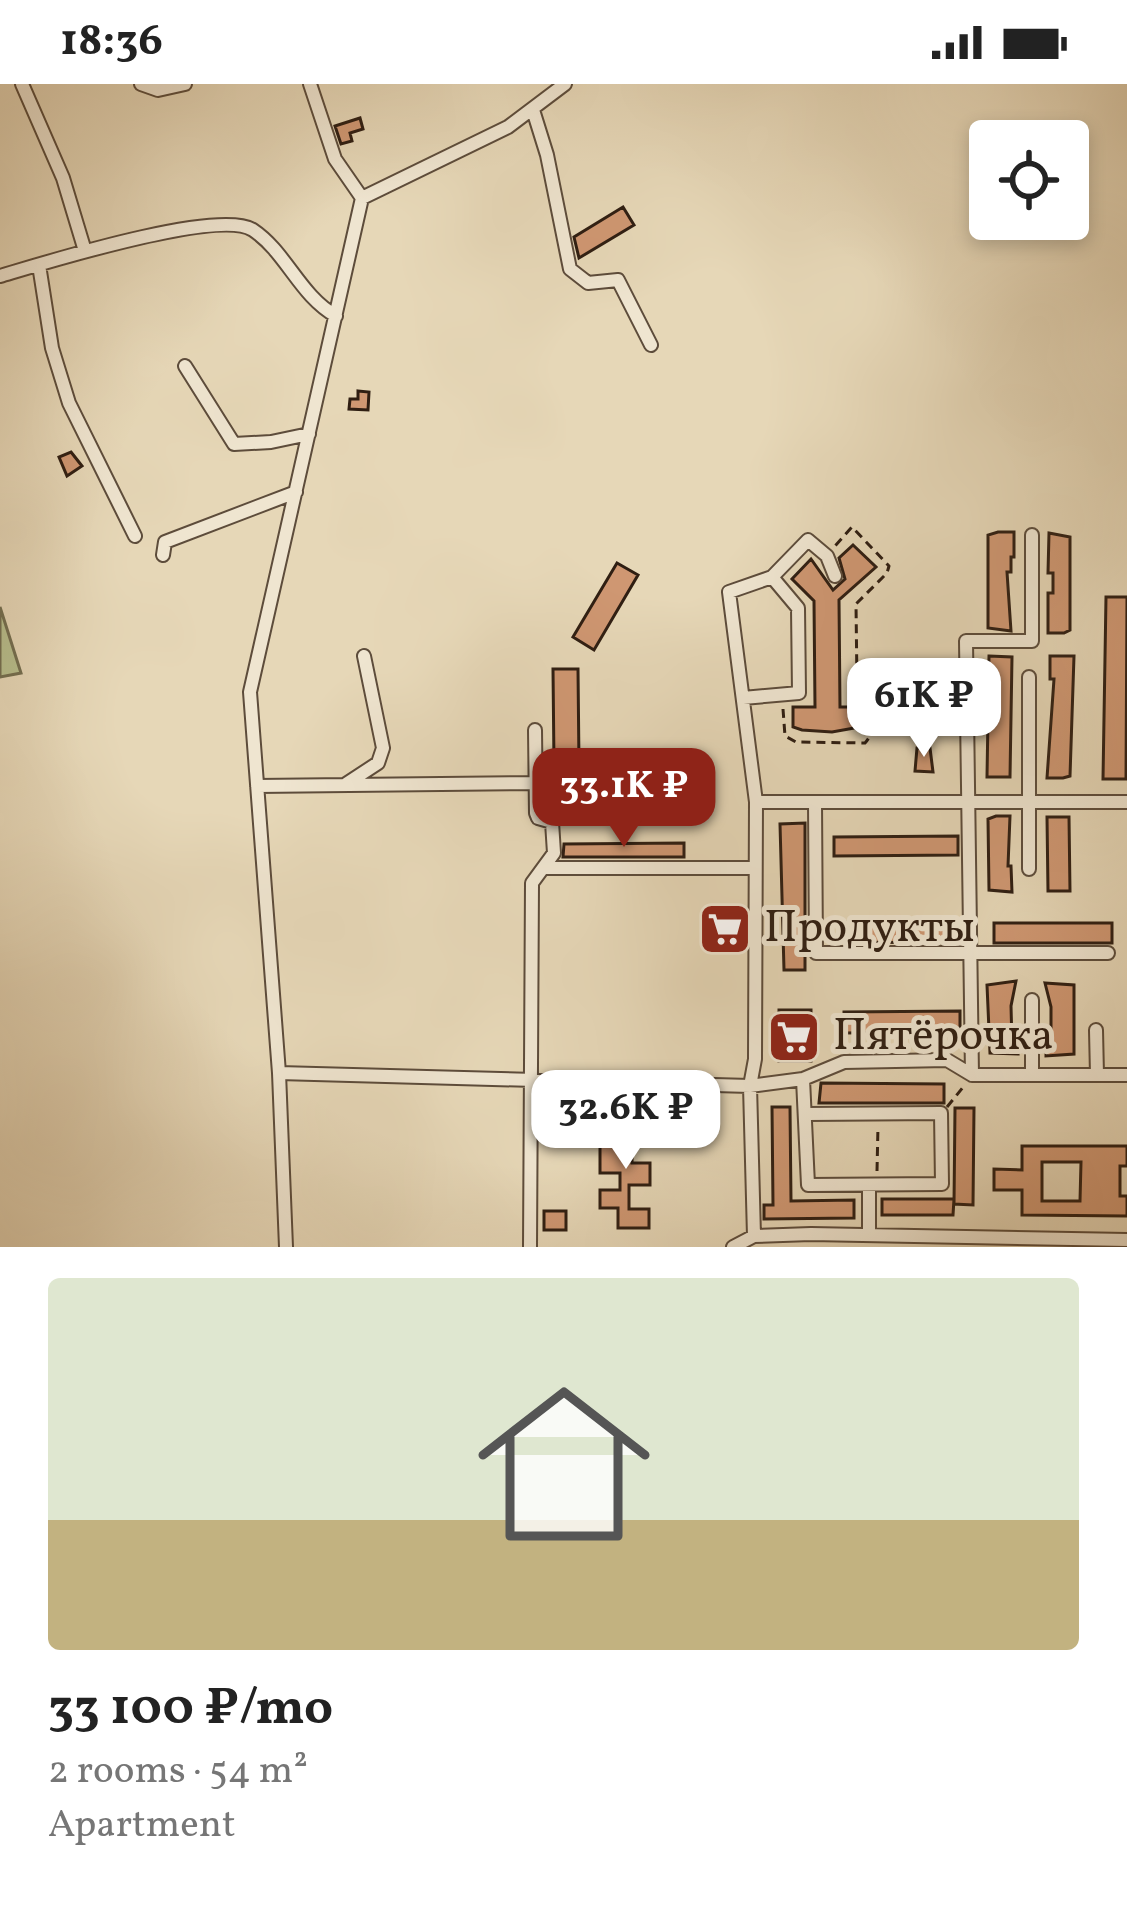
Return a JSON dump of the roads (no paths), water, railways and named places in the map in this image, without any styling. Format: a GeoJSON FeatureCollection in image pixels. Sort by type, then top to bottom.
{"type":"FeatureCollection","features":[{"type":"Feature","properties":{"kind":"street"},"geometry":{"type":"LineString","coordinates":[[22,84],[63,178],[86,251]]}},
{"type":"Feature","properties":{"kind":"street"},"geometry":{"type":"LineString","coordinates":[[141,84],[158,90],[184,84]]}},
{"type":"Feature","properties":{"kind":"street"},"geometry":{"type":"LineString","coordinates":[[286,1247],[279,1073],[250,692],[362,198],[335,159],[310,84]]}},
{"type":"Feature","properties":{"kind":"street"},"geometry":{"type":"LineString","coordinates":[[362,198],[508,127],[566,84]]}},
{"type":"Feature","properties":{"kind":"street"},"geometry":{"type":"LineString","coordinates":[[533,110],[570,269],[588,283],[618,280],[651,345]]}},
{"type":"Feature","properties":{"kind":"street"},"geometry":{"type":"LineString","coordinates":[[0,276],[86,251],[206,225],[241,224],[257,232],[320,307],[336,316]]}},
{"type":"Feature","properties":{"kind":"street"},"geometry":{"type":"LineString","coordinates":[[39,265],[52,348],[69,403],[135,536]]}},
{"type":"Feature","properties":{"kind":"street"},"geometry":{"type":"LineString","coordinates":[[185,366],[234,444],[309,434]]}},
{"type":"Feature","properties":{"kind":"street"},"geometry":{"type":"LineString","coordinates":[[163,555],[165,542],[296,492]]}},
{"type":"Feature","properties":{"kind":"street"},"geometry":{"type":"LineString","coordinates":[[972,1076],[966,641],[1032,641],[1032,535]]}},
{"type":"Feature","properties":{"kind":"street"},"geometry":{"type":"LineString","coordinates":[[760,1239],[750,1087],[755,1059],[756,802],[729,592],[772,577],[808,540],[826,556],[835,576]]}},
{"type":"Feature","properties":{"kind":"street"},"geometry":{"type":"LineString","coordinates":[[743,698],[800,693],[798,608],[772,577]]}},
{"type":"Feature","properties":{"kind":"street"},"geometry":{"type":"LineString","coordinates":[[345,784],[381,758],[377,710],[364,656]]}},
{"type":"Feature","properties":{"kind":"street"},"geometry":{"type":"LineString","coordinates":[[1029,677],[1029,869]]}},
{"type":"Feature","properties":{"kind":"street"},"geometry":{"type":"LineString","coordinates":[[530,1247],[532,883],[554,853],[552,822],[536,813],[535,730]]}},
{"type":"Feature","properties":{"kind":"street"},"geometry":{"type":"LineString","coordinates":[[257,786],[536,783]]}},
{"type":"Feature","properties":{"kind":"street"},"geometry":{"type":"LineString","coordinates":[[756,802],[1127,802]]}},
{"type":"Feature","properties":{"kind":"street"},"geometry":{"type":"LineString","coordinates":[[815,802],[816,953],[1108,952]]}},
{"type":"Feature","properties":{"kind":"street"},"geometry":{"type":"LineString","coordinates":[[545,868],[755,868]]}},
{"type":"Feature","properties":{"kind":"street"},"geometry":{"type":"LineString","coordinates":[[1032,1000],[1032,1075]]}},
{"type":"Feature","properties":{"kind":"street"},"geometry":{"type":"LineString","coordinates":[[1096,1030],[1097,1075]]}},
{"type":"Feature","properties":{"kind":"street"},"geometry":{"type":"LineString","coordinates":[[279,1073],[750,1087],[803,1079],[844,1062],[947,1060],[972,1076],[1127,1075]]}},
{"type":"Feature","properties":{"kind":"street"},"geometry":{"type":"LineString","coordinates":[[803,1079],[808,1185],[942,1184],[941,1113],[807,1114]]}},
{"type":"Feature","properties":{"kind":"street"},"geometry":{"type":"LineString","coordinates":[[873,1185],[876,1239]]}},
{"type":"Feature","properties":{"kind":"street"},"geometry":{"type":"LineString","coordinates":[[733,1247],[760,1239],[1124,1242]]}},
{"type":"Feature","properties":{"kind":"place","name":"Продукты"},"geometry":{"type":"Point","coordinates":[725,929]}},
{"type":"Feature","properties":{"kind":"place","name":"Пятёрочка"},"geometry":{"type":"Point","coordinates":[794,1037]}}]}
